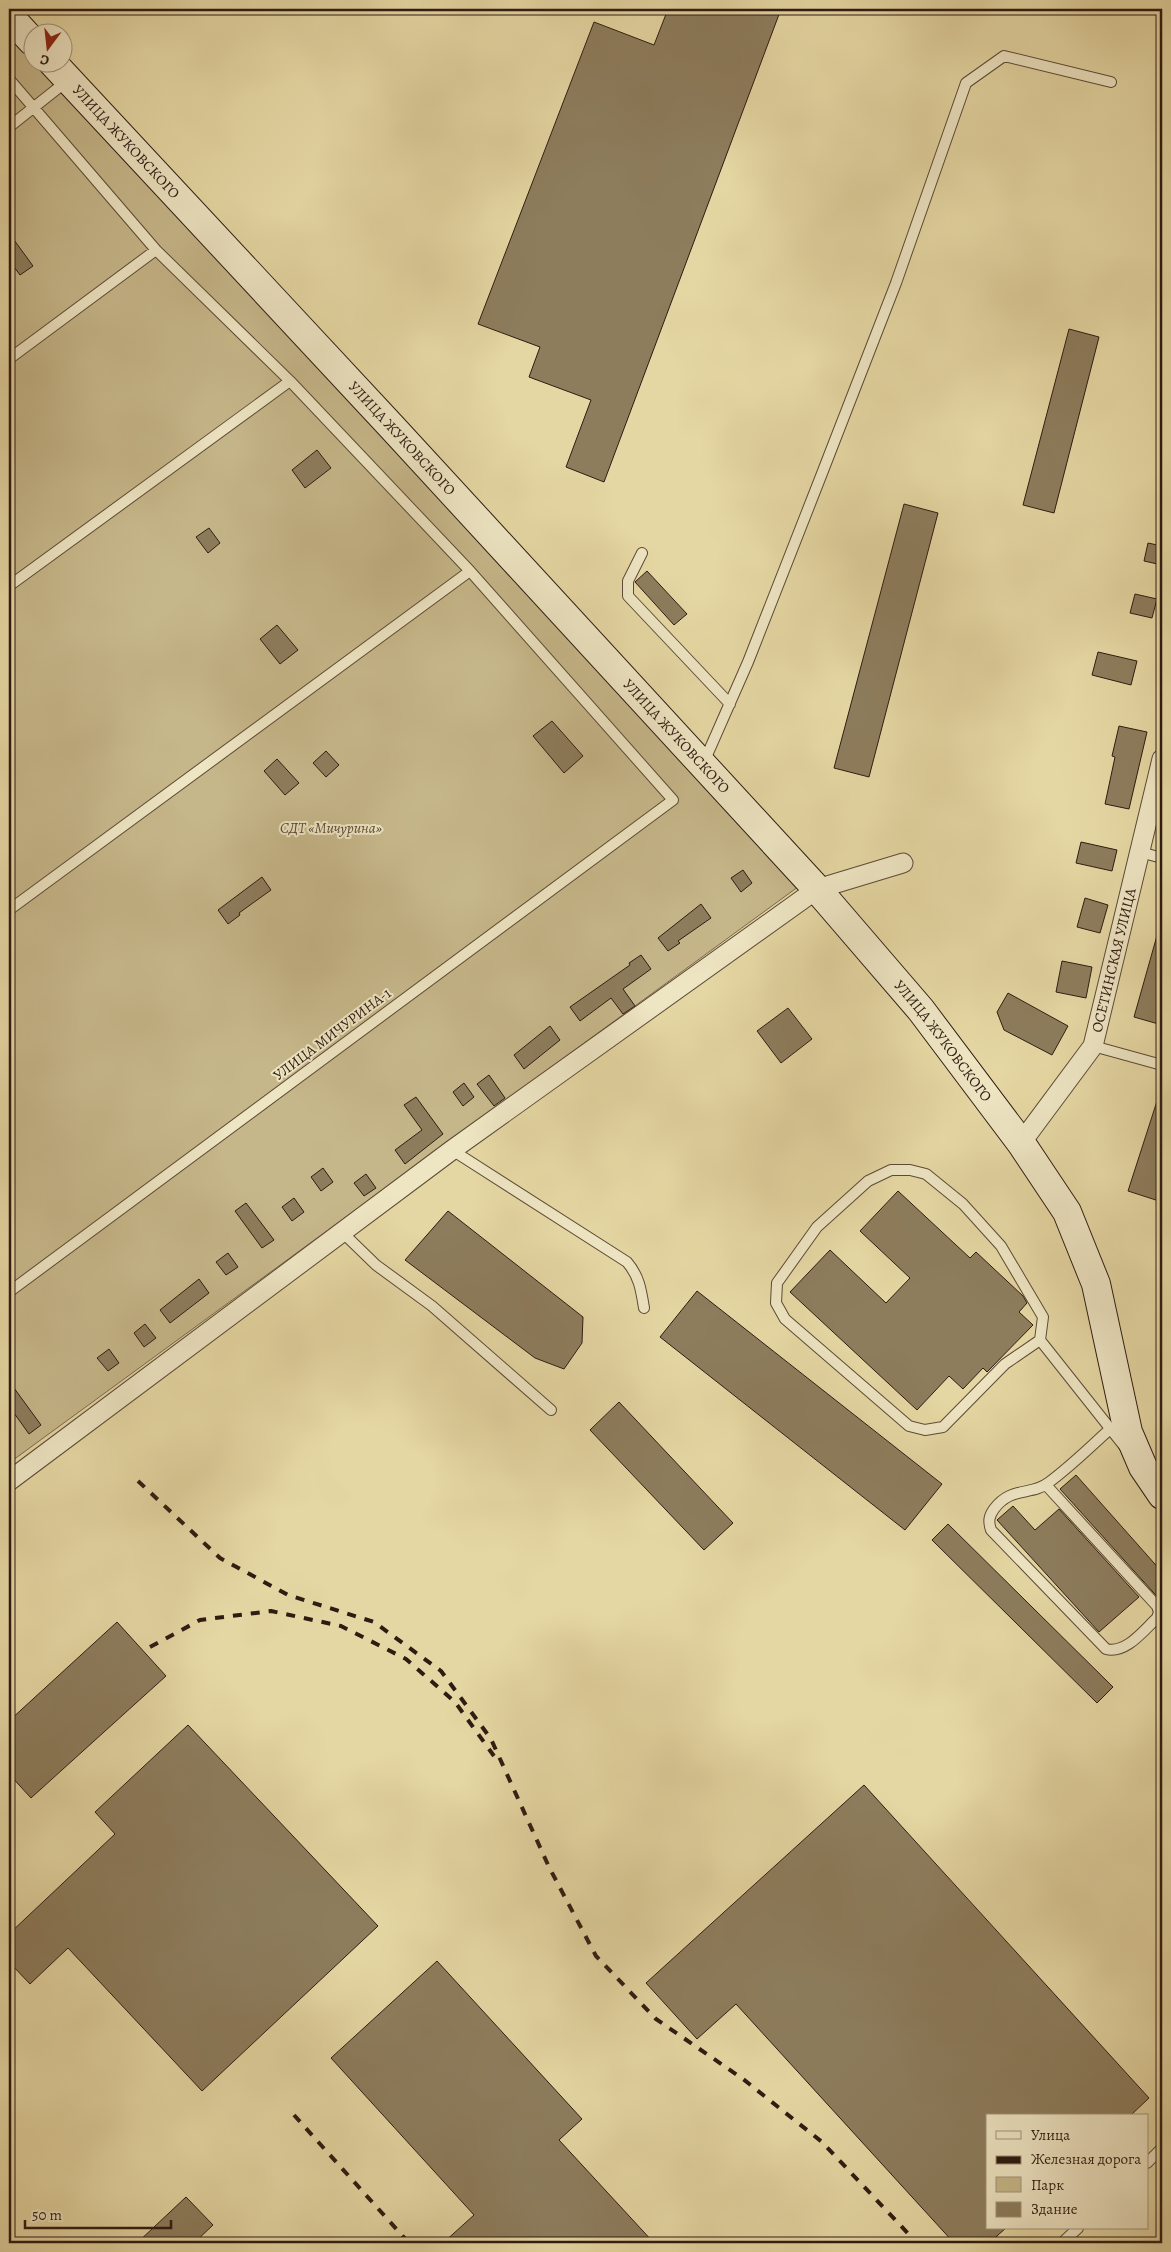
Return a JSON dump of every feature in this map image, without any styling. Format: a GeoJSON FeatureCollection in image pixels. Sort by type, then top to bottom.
{"type":"FeatureCollection","features":[{"type":"Feature","properties":{"kind":"main road"},"geometry":{"type":"LineString","coordinates":[[9,16],[22,31]]}},
{"type":"Feature","properties":{"kind":"main road","name":"УЛИЦА ЖУКОВСКОГО"},"geometry":{"type":"LineString","coordinates":[[60,72],[384,419],[817,889],[921,1010],[1021,1143],[1067,1212],[1096,1284],[1128,1432],[1143,1467],[1162,1495]]}},
{"type":"Feature","properties":{"kind":"street","name":"ОСЕТИНСКАЯ УЛИЦА"},"geometry":{"type":"LineString","coordinates":[[1021,1143],[1093,1046],[1162,759]]}},
{"type":"Feature","properties":{"kind":"street"},"geometry":{"type":"LineString","coordinates":[[9,1481],[452,1150],[817,889],[903,863]]}},
{"type":"Feature","properties":{"kind":"lane"},"geometry":{"type":"LineString","coordinates":[[703,766],[763,625],[896,283],[966,83],[1004,56],[1111,82]]}},
{"type":"Feature","properties":{"kind":"lane"},"geometry":{"type":"LineString","coordinates":[[9,127],[34,108],[60,72]]}},
{"type":"Feature","properties":{"kind":"lane"},"geometry":{"type":"LineString","coordinates":[[9,79],[156,250],[290,382],[470,571],[9,910]]}},
{"type":"Feature","properties":{"kind":"lane"},"geometry":{"type":"LineString","coordinates":[[9,359],[156,250]]}},
{"type":"Feature","properties":{"kind":"lane"},"geometry":{"type":"LineString","coordinates":[[9,586],[290,382]]}},
{"type":"Feature","properties":{"kind":"lane"},"geometry":{"type":"LineString","coordinates":[[642,553],[628,581],[628,596],[730,704]]}},
{"type":"Feature","properties":{"kind":"lane","name":"УЛИЦА МИЧУРИНА-1"},"geometry":{"type":"LineString","coordinates":[[9,1292],[674,800],[470,571]]}},
{"type":"Feature","properties":{"kind":"lane"},"geometry":{"type":"LineString","coordinates":[[1140,852],[1162,858]]}},
{"type":"Feature","properties":{"kind":"lane"},"geometry":{"type":"LineString","coordinates":[[1093,1046],[1162,1065]]}},
{"type":"Feature","properties":{"kind":"lane"},"geometry":{"type":"LineString","coordinates":[[452,1150],[627,1262],[636,1273],[641,1285],[644,1308]]}},
{"type":"Feature","properties":{"kind":"lane"},"geometry":{"type":"LineString","coordinates":[[1040,1340],[1005,1364],[943,1427],[925,1430],[909,1426],[785,1319],[776,1303],[776,1283],[817,1227],[868,1181],[891,1170],[910,1170],[926,1174],[964,1204],[1001,1246],[1043,1317],[1040,1340],[1109,1430],[1143,1467]]}},
{"type":"Feature","properties":{"kind":"lane"},"geometry":{"type":"LineString","coordinates":[[342,1232],[376,1265],[432,1306],[551,1410]]}},
{"type":"Feature","properties":{"kind":"lane"},"geometry":{"type":"LineString","coordinates":[[1046,1485],[1157,1606],[1159,1612],[1157,1618],[1123,1649],[1114,1651],[1106,1649],[991,1530],[988,1521],[991,1513],[1000,1502],[1012,1494],[1046,1485],[1109,1430]]}},
{"type":"Feature","properties":{"kind":"lane"},"geometry":{"type":"LineString","coordinates":[[1148,2162],[1162,2148]]}},
{"type":"Feature","properties":{"kind":"lane"},"geometry":{"type":"LineString","coordinates":[[1062,2243],[1076,2230]]}},
{"type":"Feature","properties":{"kind":"green space","name":"СДТ «Мичурина»"},"geometry":{"type":"Polygon","coordinates":[[[9,24],[22,38],[22,72],[53,72],[802,884],[9,1463],[9,24]]]}},
{"type":"Feature","properties":{"kind":"building"},"geometry":{"type":"Polygon","coordinates":[[[668,9],[781,9],[604,482],[566,467],[591,400],[529,377],[540,347],[478,324],[594,22],[654,45],[668,9]]]}},
{"type":"Feature","properties":{"kind":"building"},"geometry":{"type":"Polygon","coordinates":[[[9,233],[33,266],[20,275],[9,260],[9,233]]]}},
{"type":"Feature","properties":{"kind":"building"},"geometry":{"type":"Polygon","coordinates":[[[1069,329],[1099,337],[1054,513],[1023,505],[1069,329]]]}},
{"type":"Feature","properties":{"kind":"building"},"geometry":{"type":"Polygon","coordinates":[[[317,450],[331,468],[305,488],[292,470],[317,450]]]}},
{"type":"Feature","properties":{"kind":"building"},"geometry":{"type":"Polygon","coordinates":[[[904,504],[938,513],[869,777],[834,768],[904,504]]]}},
{"type":"Feature","properties":{"kind":"building"},"geometry":{"type":"Polygon","coordinates":[[[209,528],[220,543],[208,553],[196,537],[209,528]]]}},
{"type":"Feature","properties":{"kind":"building"},"geometry":{"type":"Polygon","coordinates":[[[1148,543],[1162,546],[1162,565],[1144,561],[1148,543]]]}},
{"type":"Feature","properties":{"kind":"building"},"geometry":{"type":"Polygon","coordinates":[[[647,571],[687,614],[674,625],[635,582],[647,571]]]}},
{"type":"Feature","properties":{"kind":"building"},"geometry":{"type":"Polygon","coordinates":[[[1135,594],[1157,599],[1152,618],[1130,613],[1135,594]]]}},
{"type":"Feature","properties":{"kind":"building"},"geometry":{"type":"Polygon","coordinates":[[[277,625],[298,650],[280,664],[260,639],[277,625]]]}},
{"type":"Feature","properties":{"kind":"building"},"geometry":{"type":"Polygon","coordinates":[[[1098,652],[1137,661],[1131,685],[1092,675],[1098,652]]]}},
{"type":"Feature","properties":{"kind":"building"},"geometry":{"type":"Polygon","coordinates":[[[552,721],[583,756],[564,773],[533,736],[552,721]]]}},
{"type":"Feature","properties":{"kind":"building"},"geometry":{"type":"Polygon","coordinates":[[[1119,726],[1147,732],[1129,809],[1105,804],[1115,757],[1112,756],[1119,726]]]}},
{"type":"Feature","properties":{"kind":"building"},"geometry":{"type":"Polygon","coordinates":[[[326,751],[339,765],[326,777],[313,763],[326,751]]]}},
{"type":"Feature","properties":{"kind":"building"},"geometry":{"type":"Polygon","coordinates":[[[277,759],[299,783],[285,795],[264,771],[277,759]]]}},
{"type":"Feature","properties":{"kind":"building"},"geometry":{"type":"Polygon","coordinates":[[[1081,842],[1117,850],[1112,871],[1076,863],[1081,842]]]}},
{"type":"Feature","properties":{"kind":"building"},"geometry":{"type":"Polygon","coordinates":[[[743,870],[752,883],[741,892],[731,878],[743,870]]]}},
{"type":"Feature","properties":{"kind":"building"},"geometry":{"type":"Polygon","coordinates":[[[262,877],[271,890],[239,913],[240,915],[228,924],[218,910],[262,877]]]}},
{"type":"Feature","properties":{"kind":"building"},"geometry":{"type":"Polygon","coordinates":[[[1085,898],[1108,905],[1100,933],[1077,927],[1085,898]]]}},
{"type":"Feature","properties":{"kind":"building"},"geometry":{"type":"Polygon","coordinates":[[[701,904],[711,918],[678,941],[680,943],[668,951],[658,938],[701,904]]]}},
{"type":"Feature","properties":{"kind":"building"},"geometry":{"type":"Polygon","coordinates":[[[1158,932],[1162,933],[1162,1025],[1134,1017],[1158,932]]]}},
{"type":"Feature","properties":{"kind":"building"},"geometry":{"type":"Polygon","coordinates":[[[641,955],[651,969],[623,989],[635,1006],[623,1014],[611,998],[580,1021],[570,1007],[630,965],[629,963],[641,955]]]}},
{"type":"Feature","properties":{"kind":"building"},"geometry":{"type":"Polygon","coordinates":[[[1062,961],[1092,967],[1086,998],[1056,992],[1062,961]]]}},
{"type":"Feature","properties":{"kind":"building"},"geometry":{"type":"Polygon","coordinates":[[[1008,993],[1068,1026],[1052,1055],[1004,1030],[997,1012],[1008,993]]]}},
{"type":"Feature","properties":{"kind":"building"},"geometry":{"type":"Polygon","coordinates":[[[788,1008],[812,1039],[781,1063],[757,1031],[788,1008]]]}},
{"type":"Feature","properties":{"kind":"building"},"geometry":{"type":"Polygon","coordinates":[[[550,1026],[560,1040],[524,1069],[514,1055],[550,1026]]]}},
{"type":"Feature","properties":{"kind":"building"},"geometry":{"type":"Polygon","coordinates":[[[489,1075],[505,1098],[494,1106],[477,1084],[489,1075]]]}},
{"type":"Feature","properties":{"kind":"building"},"geometry":{"type":"Polygon","coordinates":[[[464,1083],[474,1097],[463,1106],[453,1092],[464,1083]]]}},
{"type":"Feature","properties":{"kind":"building"},"geometry":{"type":"Polygon","coordinates":[[[416,1097],[443,1134],[405,1164],[395,1150],[422,1130],[404,1105],[416,1097]]]}},
{"type":"Feature","properties":{"kind":"building"},"geometry":{"type":"Polygon","coordinates":[[[1158,1098],[1162,1099],[1162,1202],[1128,1191],[1158,1098]]]}},
{"type":"Feature","properties":{"kind":"building"},"geometry":{"type":"Polygon","coordinates":[[[323,1168],[333,1182],[321,1191],[311,1177],[323,1168]]]}},
{"type":"Feature","properties":{"kind":"building"},"geometry":{"type":"Polygon","coordinates":[[[366,1174],[376,1188],[364,1196],[354,1183],[366,1174]]]}},
{"type":"Feature","properties":{"kind":"building"},"geometry":{"type":"Polygon","coordinates":[[[898,1191],[970,1258],[976,1252],[1023,1296],[1027,1303],[1019,1312],[1033,1325],[987,1372],[983,1368],[963,1389],[949,1376],[917,1410],[790,1292],[830,1250],[886,1303],[910,1278],[860,1231],[898,1191]]]}},
{"type":"Feature","properties":{"kind":"building"},"geometry":{"type":"Polygon","coordinates":[[[294,1198],[304,1212],[292,1221],[282,1207],[294,1198]]]}},
{"type":"Feature","properties":{"kind":"building"},"geometry":{"type":"Polygon","coordinates":[[[246,1203],[274,1240],[262,1248],[235,1211],[246,1203]]]}},
{"type":"Feature","properties":{"kind":"building"},"geometry":{"type":"Polygon","coordinates":[[[448,1211],[583,1317],[582,1343],[564,1369],[535,1358],[405,1260],[448,1211]]]}},
{"type":"Feature","properties":{"kind":"building"},"geometry":{"type":"Polygon","coordinates":[[[228,1253],[238,1267],[226,1275],[216,1262],[228,1253]]]}},
{"type":"Feature","properties":{"kind":"building"},"geometry":{"type":"Polygon","coordinates":[[[199,1279],[209,1293],[170,1323],[160,1310],[199,1279]]]}},
{"type":"Feature","properties":{"kind":"building"},"geometry":{"type":"Polygon","coordinates":[[[697,1291],[942,1484],[905,1530],[660,1337],[697,1291]]]}},
{"type":"Feature","properties":{"kind":"building"},"geometry":{"type":"Polygon","coordinates":[[[145,1324],[156,1338],[144,1347],[134,1333],[145,1324]]]}},
{"type":"Feature","properties":{"kind":"building"},"geometry":{"type":"Polygon","coordinates":[[[109,1349],[119,1363],[108,1371],[97,1358],[109,1349]]]}},
{"type":"Feature","properties":{"kind":"building"},"geometry":{"type":"Polygon","coordinates":[[[14,1388],[41,1425],[29,1434],[9,1406],[9,1392],[14,1388]]]}},
{"type":"Feature","properties":{"kind":"building"},"geometry":{"type":"Polygon","coordinates":[[[619,1402],[733,1523],[704,1550],[590,1430],[619,1402]]]}},
{"type":"Feature","properties":{"kind":"building"},"geometry":{"type":"Polygon","coordinates":[[[1076,1475],[1162,1572],[1162,1602],[1060,1489],[1076,1475]]]}},
{"type":"Feature","properties":{"kind":"building"},"geometry":{"type":"Polygon","coordinates":[[[1013,1506],[1035,1530],[1059,1509],[1139,1597],[1099,1632],[997,1520],[1013,1506]]]}},
{"type":"Feature","properties":{"kind":"building"},"geometry":{"type":"Polygon","coordinates":[[[948,1524],[1113,1687],[1097,1703],[932,1540],[948,1524]]]}},
{"type":"Feature","properties":{"kind":"building"},"geometry":{"type":"Polygon","coordinates":[[[117,1622],[166,1676],[31,1798],[9,1774],[9,1721],[117,1622]]]}},
{"type":"Feature","properties":{"kind":"building"},"geometry":{"type":"Polygon","coordinates":[[[188,1725],[378,1926],[202,2091],[68,1948],[30,1984],[9,1962],[9,1934],[115,1834],[95,1812],[188,1725]]]}},
{"type":"Feature","properties":{"kind":"building"},"geometry":{"type":"Polygon","coordinates":[[[864,1785],[1149,2098],[1132,2114],[986,2114],[986,2230],[1004,2230],[989,2243],[954,2243],[736,2004],[697,2039],[646,1983],[864,1785]]]}},
{"type":"Feature","properties":{"kind":"building"},"geometry":{"type":"Polygon","coordinates":[[[437,1961],[582,2119],[559,2140],[654,2243],[443,2243],[474,2215],[331,2058],[437,1961]]]}},
{"type":"Feature","properties":{"kind":"building"},"geometry":{"type":"Polygon","coordinates":[[[186,2197],[213,2225],[194,2243],[137,2243],[186,2197]]]}},
{"type":"Feature","properties":{"kind":"railway"},"geometry":{"type":"LineString","coordinates":[[138,1481],[220,1558],[288,1595],[374,1622],[441,1671],[491,1739],[549,1867],[596,1956],[656,2019],[743,2079],[822,2142],[917,2243]]}},
{"type":"Feature","properties":{"kind":"railway"},"geometry":{"type":"LineString","coordinates":[[150,1647],[200,1620],[271,1611],[341,1626],[406,1659],[455,1702],[494,1756]]}},
{"type":"Feature","properties":{"kind":"railway"},"geometry":{"type":"LineString","coordinates":[[294,2115],[409,2243]]}}]}
